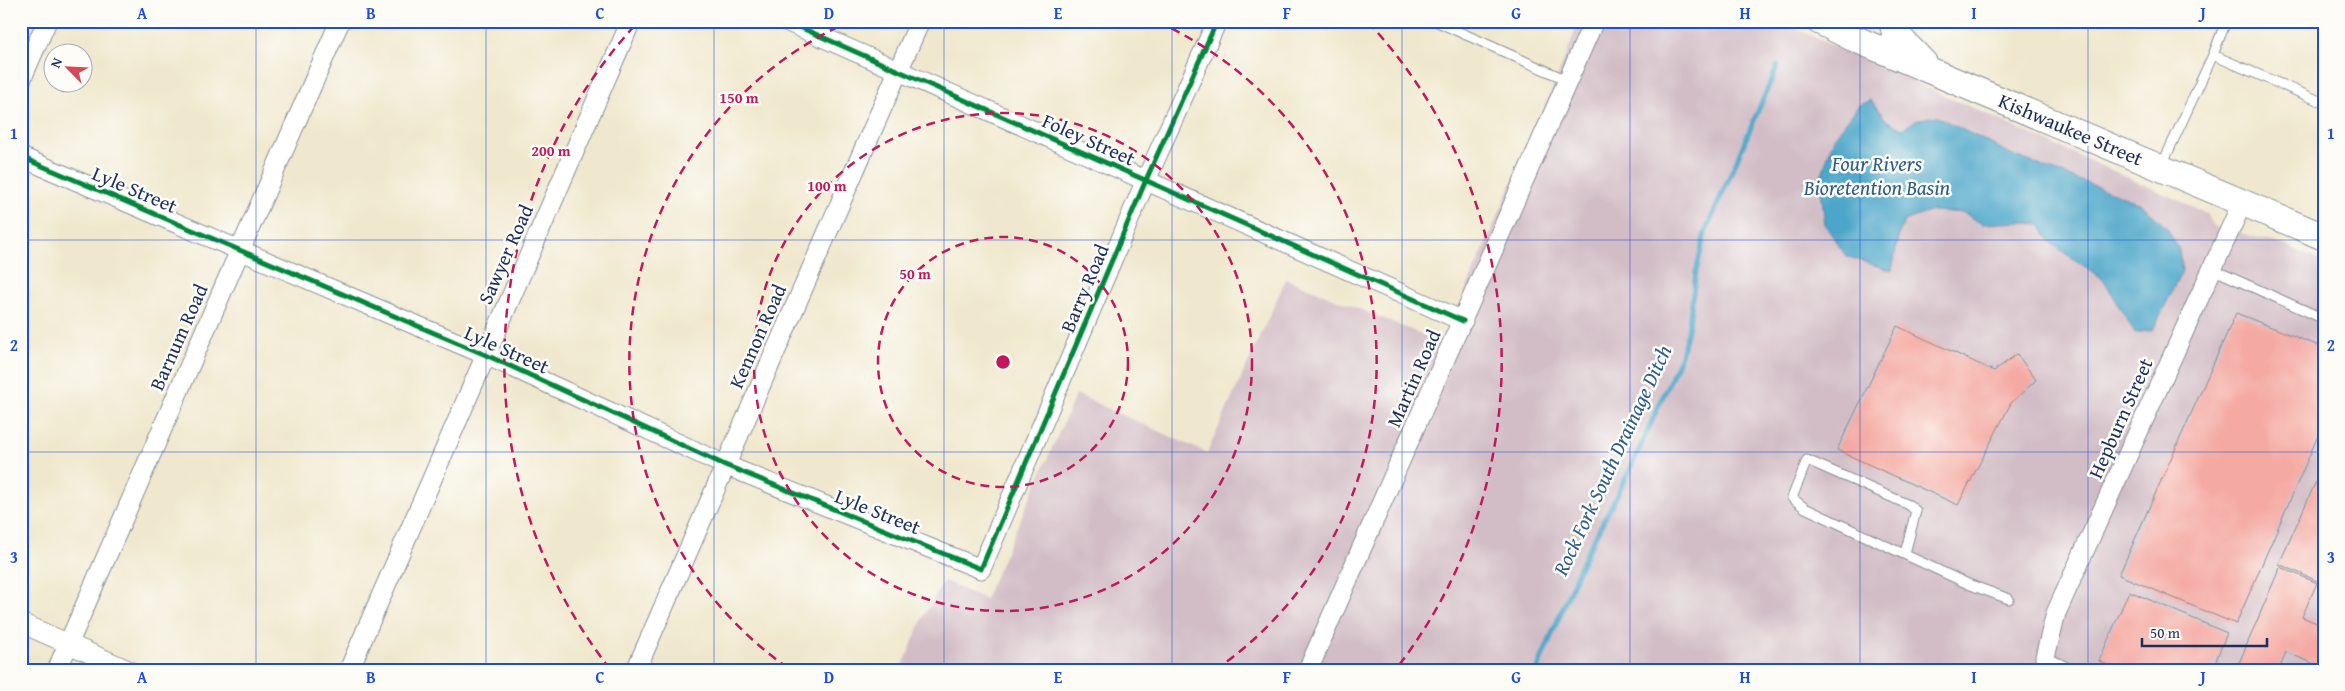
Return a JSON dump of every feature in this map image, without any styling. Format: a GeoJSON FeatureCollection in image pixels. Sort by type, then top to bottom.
{"type":"FeatureCollection","features":[{"type":"Feature","properties":{"kind":"street"},"geometry":{"type":"LineString","coordinates":[[21,80],[47,21]]}},
{"type":"Feature","properties":{"kind":"street","name":"Barnum Road"},"geometry":{"type":"LineString","coordinates":[[57,670],[340,21]]}},
{"type":"Feature","properties":{"kind":"street","name":"Sawyer Road"},"geometry":{"type":"LineString","coordinates":[[349,670],[631,21]]}},
{"type":"Feature","properties":{"kind":"street","name":"Foley Street"},"geometry":{"type":"LineString","coordinates":[[786,21],[1463,321]]}},
{"type":"Feature","properties":{"kind":"street","name":"Kennon Road"},"geometry":{"type":"LineString","coordinates":[[636,670],[920,21]]}},
{"type":"Feature","properties":{"kind":"street","name":"Barry Road"},"geometry":{"type":"LineString","coordinates":[[981,569],[1146,180],[1217,21]]}},
{"type":"Feature","properties":{"kind":"street","name":"Martin Road"},"geometry":{"type":"LineString","coordinates":[[1308,670],[1594,21]]}},
{"type":"Feature","properties":{"kind":"street","name":"Kishwaukee Street"},"geometry":{"type":"LineString","coordinates":[[1819,21],[1858,27],[1936,73],[2243,201],[2324,237]]}},
{"type":"Feature","properties":{"kind":"street"},"geometry":{"type":"LineString","coordinates":[[1892,21],[1895,33],[1911,51],[1936,73]]}},
{"type":"Feature","properties":{"kind":"street","name":"Lyle Street"},"geometry":{"type":"LineString","coordinates":[[21,156],[486,355],[725,465],[981,569]]}},
{"type":"Feature","properties":{"kind":"street","name":"Hepburn Street"},"geometry":{"type":"LineString","coordinates":[[2046,663],[2056,613],[2243,201]]}},
{"type":"Feature","properties":{"kind":"street"},"geometry":{"type":"LineString","coordinates":[[21,623],[128,670]]}},
{"type":"Feature","properties":{"kind":"lane"},"geometry":{"type":"LineString","coordinates":[[1435,21],[1567,80]]}},
{"type":"Feature","properties":{"kind":"lane"},"geometry":{"type":"LineString","coordinates":[[2161,167],[2213,55],[2226,21]]}},
{"type":"Feature","properties":{"kind":"lane"},"geometry":{"type":"LineString","coordinates":[[2213,55],[2324,103]]}},
{"type":"Feature","properties":{"kind":"lane"},"geometry":{"type":"LineString","coordinates":[[2212,269],[2324,319]]}},
{"type":"Feature","properties":{"kind":"lane"},"geometry":{"type":"LineString","coordinates":[[1905,553],[1916,511],[1909,505],[1807,460],[1792,498],[1805,508],[1968,584],[2009,599]]}},
{"type":"Feature","properties":{"kind":"lane"},"geometry":{"type":"LineString","coordinates":[[2046,663],[2073,670]]}},
{"type":"Feature","properties":{"kind":"shaded area"},"geometry":{"type":"Polygon","coordinates":[[[1579,21],[1778,21],[2207,213],[2212,225],[2288,246],[2324,263],[2324,670],[901,670],[924,615],[944,581],[985,599],[1076,394],[1207,453],[1286,279],[1443,343],[1556,81],[1579,21]]]}},
{"type":"Feature","properties":{"kind":"water","name":"Four Rivers Bioretention Basin"},"geometry":{"type":"Polygon","coordinates":[[[1871,100],[1886,120],[1902,129],[1917,120],[1936,116],[2015,156],[2140,203],[2167,228],[2179,250],[2182,271],[2153,330],[2135,333],[2104,280],[2051,243],[2040,225],[2021,222],[1982,224],[1964,213],[1932,211],[1904,221],[1898,238],[1892,271],[1846,256],[1825,225],[1820,180],[1834,138],[1858,106],[1871,100]]]}},
{"type":"Feature","properties":{"kind":"building"},"geometry":{"type":"Polygon","coordinates":[[[2236,313],[2324,348],[2324,422],[2236,624],[2119,575],[2236,313]]]}},
{"type":"Feature","properties":{"kind":"building"},"geometry":{"type":"Polygon","coordinates":[[[1897,326],[1994,371],[2017,354],[2036,380],[2011,403],[1958,505],[1837,450],[1897,326]]]}},
{"type":"Feature","properties":{"kind":"building"},"geometry":{"type":"Polygon","coordinates":[[[2322,468],[2324,469],[2324,584],[2279,564],[2322,468]]]}},
{"type":"Feature","properties":{"kind":"building"},"geometry":{"type":"Polygon","coordinates":[[[2280,567],[2317,583],[2302,617],[2324,626],[2324,668],[2286,652],[2279,670],[2236,670],[2280,567]]]}},
{"type":"Feature","properties":{"kind":"building"},"geometry":{"type":"Polygon","coordinates":[[[2129,591],[2227,633],[2212,670],[2119,670],[2099,661],[2129,591]]]}},
{"type":"Feature","properties":{"kind":"waterway","name":"Rock Fork South Drainage Ditch"},"geometry":{"type":"LineString","coordinates":[[1537,670],[1581,564],[1630,470],[1680,358],[1688,331],[1696,272],[1705,233],[1778,65]]}},
{"type":"Feature","properties":{"kind":"cycle path"},"geometry":{"type":"LineString","coordinates":[[786,21],[1463,321]]}},
{"type":"Feature","properties":{"kind":"cycle path"},"geometry":{"type":"LineString","coordinates":[[21,157],[486,355],[725,465],[981,569],[1146,180],[1217,21]]}}]}
